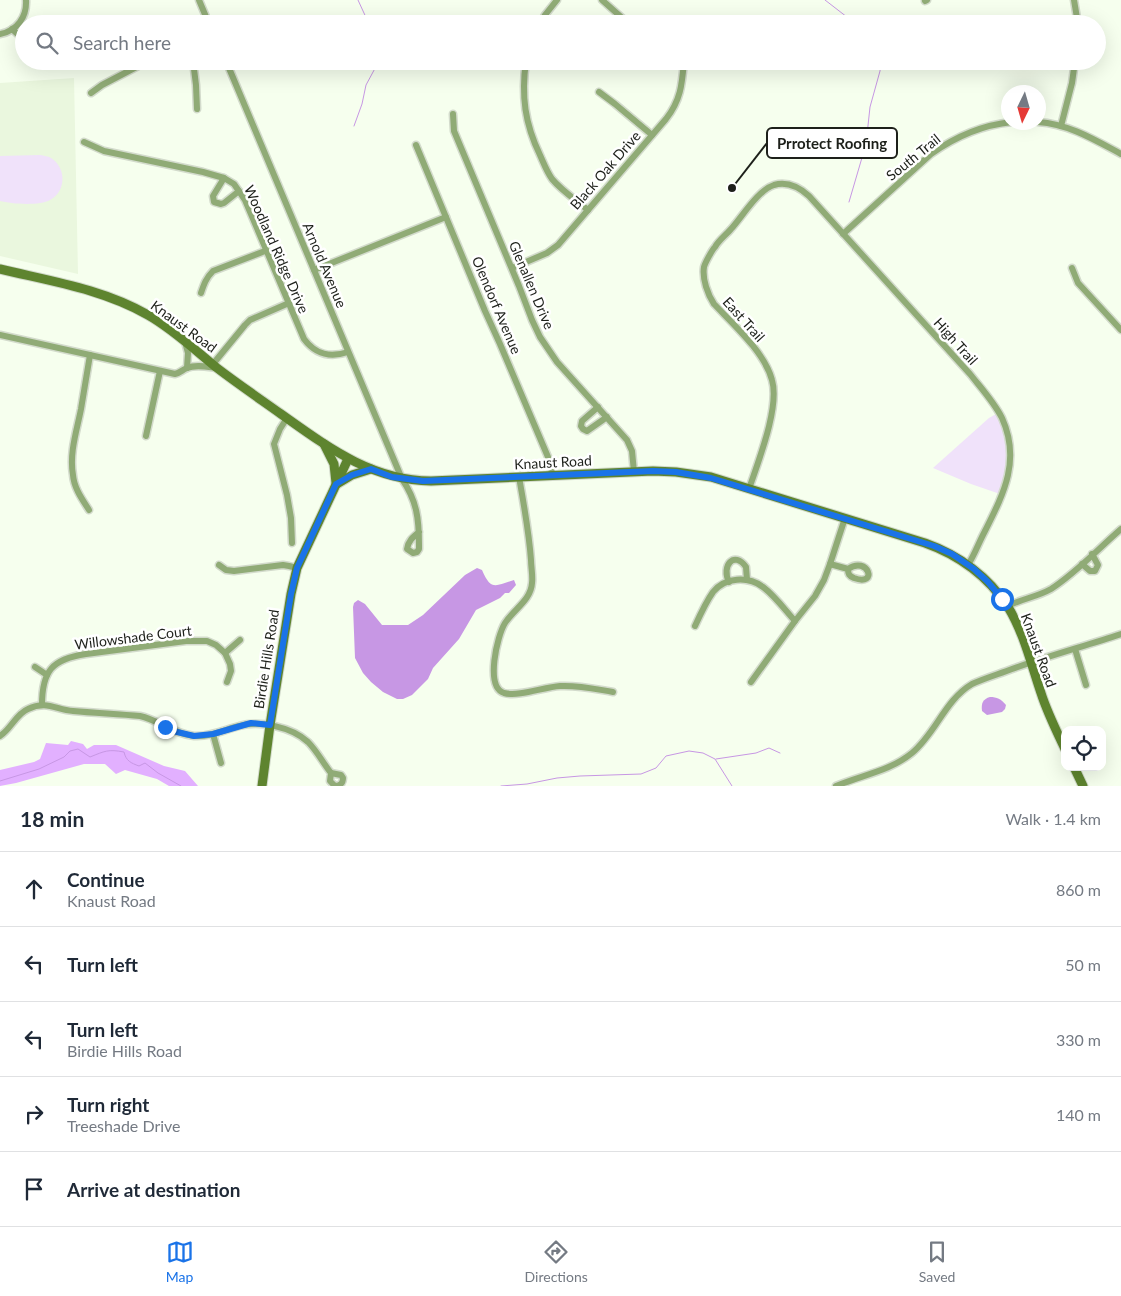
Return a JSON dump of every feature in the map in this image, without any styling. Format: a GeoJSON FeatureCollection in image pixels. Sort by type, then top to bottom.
{"type":"FeatureCollection","features":[{"type":"Feature","properties":{"kind":"main road","name":"Knaust Road"},"geometry":{"type":"LineString","coordinates":[[0,270],[93,292],[136,308],[154,318],[215,366],[324,444],[348,458],[386,475],[423,481],[664,471],[700,475],[934,546],[952,554],[968,565],[988,582],[1008,606],[1019,628],[1052,723],[1061,741]]}},
{"type":"Feature","properties":{"kind":"main road"},"geometry":{"type":"LineString","coordinates":[[324,444],[334,464],[336,484],[352,475],[371,469]]}},
{"type":"Feature","properties":{"kind":"main road","name":"Birdie Hills Road"},"geometry":{"type":"LineString","coordinates":[[262,786],[291,594],[297,568],[348,458]]}},
{"type":"Feature","properties":{"kind":"main road"},"geometry":{"type":"LineString","coordinates":[[1076,771],[1083,786]]}},
{"type":"Feature","properties":{"kind":"street"},"geometry":{"type":"LineString","coordinates":[[24,15],[26,0]]}},
{"type":"Feature","properties":{"kind":"street"},"geometry":{"type":"LineString","coordinates":[[199,0],[205,15]]}},
{"type":"Feature","properties":{"kind":"street"},"geometry":{"type":"LineString","coordinates":[[545,15],[557,0]]}},
{"type":"Feature","properties":{"kind":"street"},"geometry":{"type":"LineString","coordinates":[[602,0],[619,15]]}},
{"type":"Feature","properties":{"kind":"street"},"geometry":{"type":"LineString","coordinates":[[1074,0],[1076,15]]}},
{"type":"Feature","properties":{"kind":"street"},"geometry":{"type":"LineString","coordinates":[[0,34],[15,27]]}},
{"type":"Feature","properties":{"kind":"street"},"geometry":{"type":"LineString","coordinates":[[12,29],[15,32]]}},
{"type":"Feature","properties":{"kind":"street"},"geometry":{"type":"LineString","coordinates":[[91,93],[131,70]]}},
{"type":"Feature","properties":{"kind":"street"},"geometry":{"type":"LineString","coordinates":[[194,70],[196,109]]}},
{"type":"Feature","properties":{"kind":"street","name":"Arnold Avenue"},"geometry":{"type":"LineString","coordinates":[[230,70],[402,479],[409,488],[419,517],[418,532]]}},
{"type":"Feature","properties":{"kind":"street"},"geometry":{"type":"LineString","coordinates":[[525,70],[525,107],[530,129],[546,170],[552,178],[588,210]]}},
{"type":"Feature","properties":{"kind":"street","name":"Black Oak Drive"},"geometry":{"type":"LineString","coordinates":[[512,268],[553,249],[588,210],[671,112],[681,91],[683,70]]}},
{"type":"Feature","properties":{"kind":"street"},"geometry":{"type":"LineString","coordinates":[[1061,126],[1074,70]]}},
{"type":"Feature","properties":{"kind":"street"},"geometry":{"type":"LineString","coordinates":[[599,92],[652,135]]}},
{"type":"Feature","properties":{"kind":"street","name":"Glenallen Drive"},"geometry":{"type":"LineString","coordinates":[[453,114],[454,131],[540,337],[557,362],[629,443],[632,451],[634,472]]}},
{"type":"Feature","properties":{"kind":"street"},"geometry":{"type":"LineString","coordinates":[[1046,123],[1061,126],[1083,134],[1121,154]]}},
{"type":"Feature","properties":{"kind":"street","name":"South Trail"},"geometry":{"type":"LineString","coordinates":[[842,234],[942,146],[970,132],[1001,124]]}},
{"type":"Feature","properties":{"kind":"street","name":"Woodland Ridge Drive"},"geometry":{"type":"LineString","coordinates":[[84,142],[104,151],[203,172],[224,178],[234,184],[245,200],[304,339],[315,350],[332,356],[348,352]]}},
{"type":"Feature","properties":{"kind":"street","name":"Olendorf Avenue"},"geometry":{"type":"LineString","coordinates":[[416,145],[548,457],[552,476]]}},
{"type":"Feature","properties":{"kind":"street"},"geometry":{"type":"LineString","coordinates":[[224,178],[214,196],[214,202],[224,203],[239,191]]}},
{"type":"Feature","properties":{"kind":"street","name":"High Trail"},"geometry":{"type":"LineString","coordinates":[[773,185],[795,185],[803,190],[970,374],[1002,418],[1009,438],[1011,460],[1008,476],[995,512],[968,565]]}},
{"type":"Feature","properties":{"kind":"street","name":"East Trail"},"geometry":{"type":"LineString","coordinates":[[749,489],[771,418],[774,401],[773,382],[759,354],[710,298],[704,267],[714,247],[759,196],[773,185]]}},
{"type":"Feature","properties":{"kind":"street"},"geometry":{"type":"LineString","coordinates":[[314,270],[446,217]]}},
{"type":"Feature","properties":{"kind":"street"},"geometry":{"type":"LineString","coordinates":[[201,293],[205,281],[213,271],[265,250]]}},
{"type":"Feature","properties":{"kind":"street"},"geometry":{"type":"LineString","coordinates":[[1072,268],[1078,282],[1121,330]]}},
{"type":"Feature","properties":{"kind":"street"},"geometry":{"type":"LineString","coordinates":[[0,335],[175,374],[187,368],[215,366],[250,320],[289,303]]}},
{"type":"Feature","properties":{"kind":"street"},"geometry":{"type":"LineString","coordinates":[[185,342],[188,353],[187,368]]}},
{"type":"Feature","properties":{"kind":"street"},"geometry":{"type":"LineString","coordinates":[[89,510],[75,485],[72,475],[72,460],[90,355]]}},
{"type":"Feature","properties":{"kind":"street"},"geometry":{"type":"LineString","coordinates":[[146,436],[160,371]]}},
{"type":"Feature","properties":{"kind":"street"},"geometry":{"type":"LineString","coordinates":[[598,407],[582,421],[581,426],[583,430],[587,431],[607,417]]}},
{"type":"Feature","properties":{"kind":"street"},"geometry":{"type":"LineString","coordinates":[[287,418],[275,438],[274,444],[291,518],[292,543]]}},
{"type":"Feature","properties":{"kind":"street"},"geometry":{"type":"LineString","coordinates":[[519,477],[529,536],[532,583],[530,593],[505,622],[501,630],[497,643],[495,686],[500,691],[515,694],[542,688],[576,686],[613,692]]}},
{"type":"Feature","properties":{"kind":"street"},"geometry":{"type":"LineString","coordinates":[[751,682],[815,596],[824,580],[845,518]]}},
{"type":"Feature","properties":{"kind":"street"},"geometry":{"type":"LineString","coordinates":[[1008,606],[1049,590],[1121,529]]}},
{"type":"Feature","properties":{"kind":"street"},"geometry":{"type":"LineString","coordinates":[[1082,564],[1090,571],[1095,570],[1098,565],[1092,554]]}},
{"type":"Feature","properties":{"kind":"street"},"geometry":{"type":"LineString","coordinates":[[729,582],[726,568],[734,560],[740,560],[746,567],[747,580]]}},
{"type":"Feature","properties":{"kind":"street"},"geometry":{"type":"LineString","coordinates":[[830,564],[848,569]]}},
{"type":"Feature","properties":{"kind":"street"},"geometry":{"type":"LineString","coordinates":[[220,566],[226,570],[283,565],[297,568]]}},
{"type":"Feature","properties":{"kind":"street"},"geometry":{"type":"LineString","coordinates":[[695,626],[714,592],[729,582],[747,580],[765,588],[795,621]]}},
{"type":"Feature","properties":{"kind":"street"},"geometry":{"type":"LineString","coordinates":[[836,786],[888,768],[912,753],[948,706],[958,695],[972,685],[1031,662],[1121,634]]}},
{"type":"Feature","properties":{"kind":"street"},"geometry":{"type":"LineString","coordinates":[[226,682],[231,671],[225,653],[240,640]]}},
{"type":"Feature","properties":{"kind":"street","name":"Willowshade Court"},"geometry":{"type":"LineString","coordinates":[[47,675],[50,669],[58,663],[74,656],[159,644],[207,641],[216,645],[225,653]]}},
{"type":"Feature","properties":{"kind":"street"},"geometry":{"type":"LineString","coordinates":[[1075,649],[1086,685]]}},
{"type":"Feature","properties":{"kind":"street"},"geometry":{"type":"LineString","coordinates":[[35,667],[47,675],[42,686],[42,705]]}},
{"type":"Feature","properties":{"kind":"street"},"geometry":{"type":"LineString","coordinates":[[0,736],[6,732],[21,714],[28,709],[42,705],[51,705],[71,711],[140,716],[173,731],[194,736],[213,734],[251,723],[270,725],[300,736],[314,750],[331,773],[341,775],[344,778],[340,785],[336,786],[330,781],[331,773]]}},
{"type":"Feature","properties":{"kind":"street"},"geometry":{"type":"LineString","coordinates":[[213,734],[221,763]]}},
{"type":"Feature","properties":{"kind":"shaded area"},"geometry":{"type":"Polygon","coordinates":[[[74,78],[78,274],[0,256],[0,83],[74,78]]]}},
{"type":"Feature","properties":{"kind":"shaded area"},"geometry":{"type":"Polygon","coordinates":[[[40,155],[51,158],[60,168],[62,186],[55,196],[45,202],[33,204],[0,201],[0,156],[40,155]]]}},
{"type":"Feature","properties":{"kind":"shaded area"},"geometry":{"type":"Polygon","coordinates":[[[996,414],[1000,419],[1009,460],[1000,494],[933,468],[989,418],[996,414]]]}},
{"type":"Feature","properties":{"kind":"shaded area"},"geometry":{"type":"Polygon","coordinates":[[[477,568],[482,570],[491,584],[498,585],[514,580],[516,585],[509,593],[505,593],[500,598],[476,610],[459,639],[433,668],[428,679],[412,695],[403,699],[397,699],[383,692],[371,682],[363,673],[355,658],[354,603],[358,600],[365,604],[382,625],[408,625],[423,615],[465,575],[477,568]]]}},
{"type":"Feature","properties":{"kind":"shaded area"},"geometry":{"type":"Polygon","coordinates":[[[990,697],[999,699],[1006,705],[1002,712],[987,715],[982,711],[983,702],[990,697]]]}},
{"type":"Feature","properties":{"kind":"shaded area"},"geometry":{"type":"Polygon","coordinates":[[[71,741],[83,744],[87,749],[94,745],[116,745],[164,766],[185,771],[198,786],[169,786],[157,779],[125,770],[116,774],[105,764],[84,764],[0,786],[0,770],[40,759],[46,743],[68,745],[71,741]]]}},
{"type":"Feature","properties":{"kind":"waterway"},"geometry":{"type":"LineString","coordinates":[[358,0],[365,15]]}},
{"type":"Feature","properties":{"kind":"waterway"},"geometry":{"type":"LineString","coordinates":[[825,0],[844,15]]}},
{"type":"Feature","properties":{"kind":"waterway"},"geometry":{"type":"LineString","coordinates":[[354,126],[366,85],[374,70]]}},
{"type":"Feature","properties":{"kind":"waterway"},"geometry":{"type":"LineString","coordinates":[[849,202],[866,144],[870,107],[880,70]]}},
{"type":"Feature","properties":{"kind":"waterway"},"geometry":{"type":"LineString","coordinates":[[716,759],[756,753],[769,748],[780,753]]}},
{"type":"Feature","properties":{"kind":"waterway"},"geometry":{"type":"LineString","coordinates":[[0,781],[39,769],[64,757],[70,751],[78,749],[90,757],[107,751],[124,752],[126,758],[131,763],[139,766],[145,763],[181,786]]}},
{"type":"Feature","properties":{"kind":"waterway"},"geometry":{"type":"LineString","coordinates":[[501,786],[580,776],[641,774],[656,768],[666,756],[689,751],[703,753],[715,759],[732,786]]}},
{"type":"Feature","properties":{"kind":"place","name":"Prrotect Roofing"},"geometry":{"type":"Point","coordinates":[732,188]}},
{"type":"Feature","properties":{"kind":"route"},"geometry":{"type":"LineString","coordinates":[[165,727],[194,736],[213,734],[251,723],[270,725],[291,594],[297,568],[336,484],[352,475],[371,469],[392,477],[423,481],[653,471],[700,475],[845,518],[944,550],[974,569],[1002,599]]}}]}
